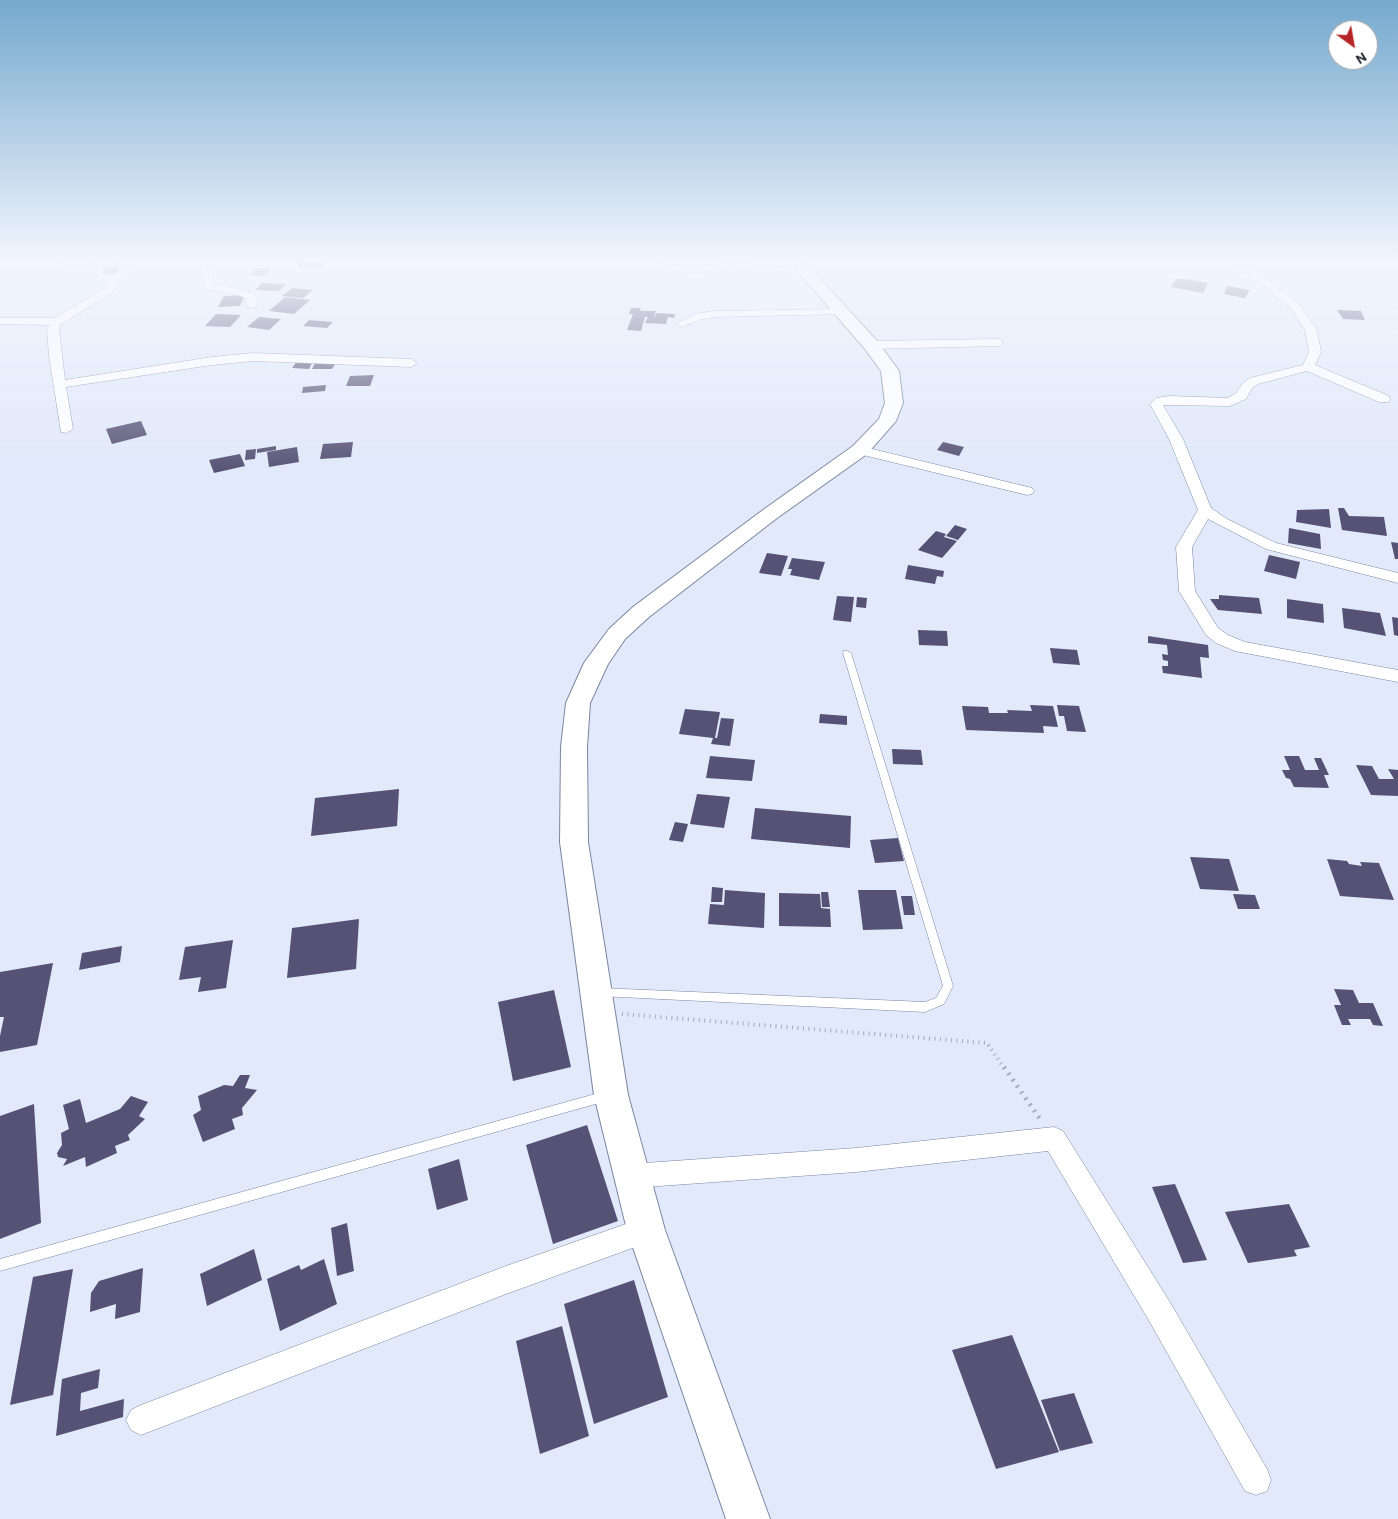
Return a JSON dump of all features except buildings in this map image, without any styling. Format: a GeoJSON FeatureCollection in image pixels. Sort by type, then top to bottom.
{"type":"FeatureCollection","features":[{"type":"Feature","properties":{"kind":"street"},"geometry":{"type":"LineString","coordinates":[[53,332],[66,429]]}},
{"type":"Feature","properties":{"kind":"street"},"geometry":{"type":"LineString","coordinates":[[748,1519],[646,1230],[611,1095],[574,842],[574,747],[578,703],[596,663],[617,634],[642,612],[770,514],[860,450],[887,421],[894,403],[890,371],[872,345],[860,332]]}},
{"type":"Feature","properties":{"kind":"street"},"geometry":{"type":"LineString","coordinates":[[1308,367],[1315,352],[1311,332]]}},
{"type":"Feature","properties":{"kind":"street"},"geometry":{"type":"LineString","coordinates":[[872,345],[997,343]]}},
{"type":"Feature","properties":{"kind":"street"},"geometry":{"type":"LineString","coordinates":[[60,384],[253,357],[411,363]]}},
{"type":"Feature","properties":{"kind":"street"},"geometry":{"type":"LineString","coordinates":[[1384,400],[1308,367],[1274,378],[1254,381],[1247,386],[1241,396],[1230,402],[1162,400],[1156,404],[1176,439],[1205,510],[1246,535],[1271,546],[1398,578]]}},
{"type":"Feature","properties":{"kind":"street"},"geometry":{"type":"LineString","coordinates":[[860,450],[1026,491]]}},
{"type":"Feature","properties":{"kind":"street"},"geometry":{"type":"LineString","coordinates":[[1205,510],[1184,548],[1187,591],[1212,631],[1222,639],[1241,647],[1398,676]]}},
{"type":"Feature","properties":{"kind":"street"},"geometry":{"type":"LineString","coordinates":[[631,1176],[856,1160],[1054,1139],[1161,1314],[1256,1480]]}},
{"type":"Feature","properties":{"kind":"street"},"geometry":{"type":"LineString","coordinates":[[141,1420],[506,1280],[646,1230]]}},
{"type":"Feature","properties":{"kind":"lane"},"geometry":{"type":"LineString","coordinates":[[597,1002],[925,1008],[940,1002],[948,986],[847,653]]}},
{"type":"Feature","properties":{"kind":"lane"},"geometry":{"type":"LineString","coordinates":[[0,1265],[611,1095]]}},
{"type":"Feature","properties":{"kind":"path"},"geometry":{"type":"LineString","coordinates":[[597,1002],[987,1043],[1054,1139]]}}]}
